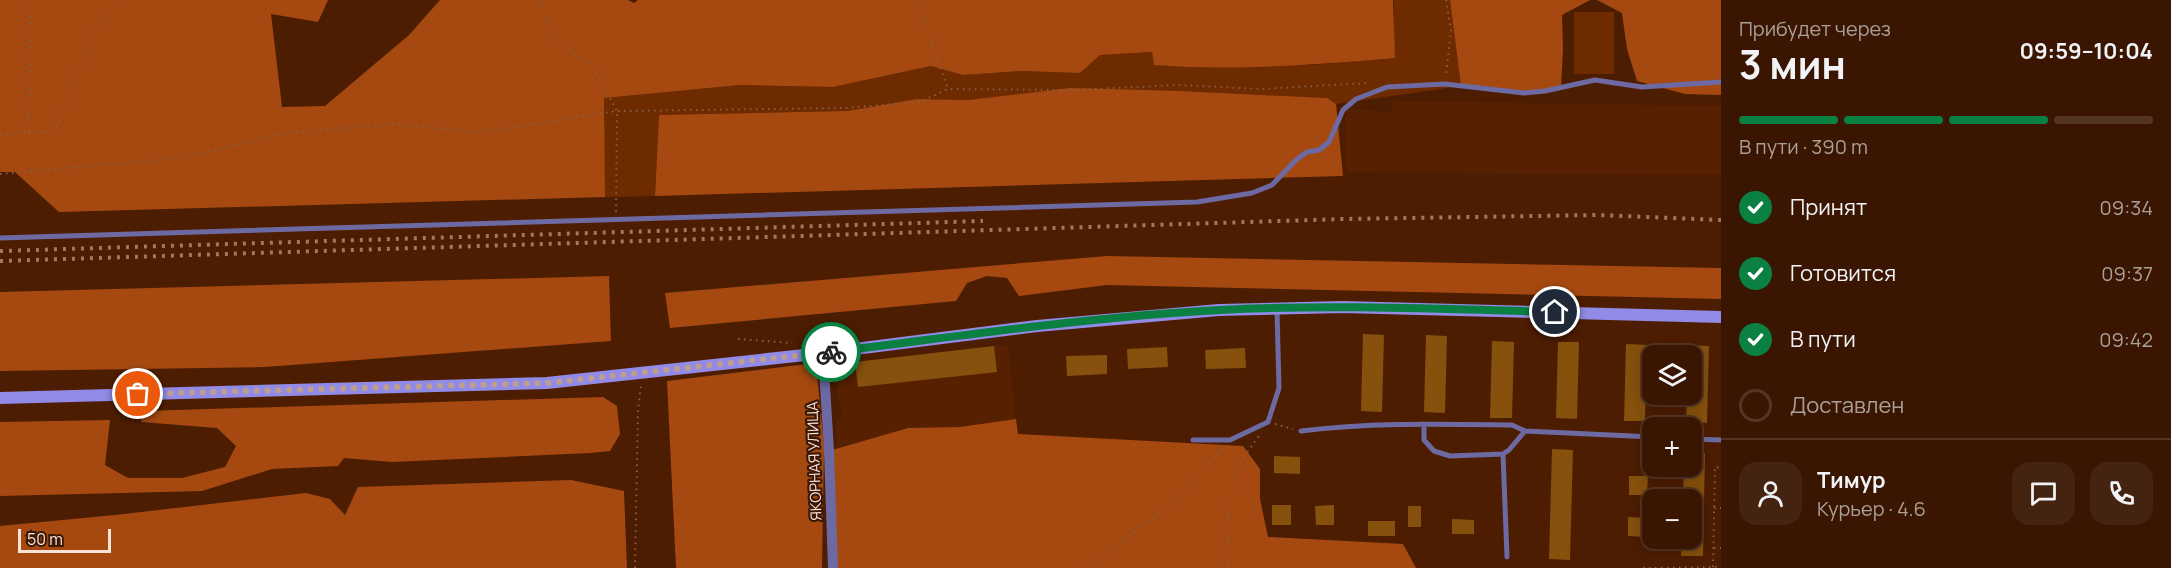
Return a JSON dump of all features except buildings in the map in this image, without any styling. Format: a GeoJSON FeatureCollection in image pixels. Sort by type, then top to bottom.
{"type":"FeatureCollection","features":[{"type":"Feature","properties":{"kind":"main road"},"geometry":{"type":"LineString","coordinates":[[0,398],[547,383],[642,373],[794,349],[823,353],[1144,315],[1277,308],[1342,307],[1721,316]]}},
{"type":"Feature","properties":{"kind":"street","name":"ЯКОРНАЯ УЛИЦА"},"geometry":{"type":"LineString","coordinates":[[823,353],[833,568]]}},
{"type":"Feature","properties":{"kind":"lane"},"geometry":{"type":"LineString","coordinates":[[0,238],[1197,202],[1252,193],[1272,185],[1296,160],[1307,152],[1319,150],[1329,142],[1343,110],[1356,99],[1387,87],[1445,84],[1524,93],[1545,91],[1595,80],[1642,87],[1721,82]]}},
{"type":"Feature","properties":{"kind":"lane"},"geometry":{"type":"LineString","coordinates":[[1193,440],[1230,441],[1268,422],[1279,388],[1277,308]]}},
{"type":"Feature","properties":{"kind":"lane"},"geometry":{"type":"LineString","coordinates":[[1424,424],[1424,441],[1434,451],[1450,456],[1503,454],[1525,431]]}},
{"type":"Feature","properties":{"kind":"lane"},"geometry":{"type":"LineString","coordinates":[[1301,431],[1424,424],[1512,425],[1525,431],[1642,436]]}},
{"type":"Feature","properties":{"kind":"lane"},"geometry":{"type":"LineString","coordinates":[[1702,439],[1721,440]]}},
{"type":"Feature","properties":{"kind":"lane"},"geometry":{"type":"LineString","coordinates":[[1503,454],[1507,557]]}},
{"type":"Feature","properties":{"kind":"path"},"geometry":{"type":"LineString","coordinates":[[29,133],[31,0]]}},
{"type":"Feature","properties":{"kind":"path"},"geometry":{"type":"LineString","coordinates":[[0,134],[55,131],[96,27],[118,0]]}},
{"type":"Feature","properties":{"kind":"path"},"geometry":{"type":"LineString","coordinates":[[540,0],[552,38],[592,65],[617,111],[616,221]]}},
{"type":"Feature","properties":{"kind":"path"},"geometry":{"type":"LineString","coordinates":[[915,0],[948,89]]}},
{"type":"Feature","properties":{"kind":"path"},"geometry":{"type":"LineString","coordinates":[[1445,84],[1451,31],[1446,0]]}},
{"type":"Feature","properties":{"kind":"path"},"geometry":{"type":"LineString","coordinates":[[0,174],[188,157],[281,134],[390,124],[482,132],[617,111],[845,108],[920,102],[948,89],[1071,90],[1180,84],[1260,89],[1373,83],[1387,87]]}},
{"type":"Feature","properties":{"kind":"path"},"geometry":{"type":"LineString","coordinates":[[738,339],[794,349]]}},
{"type":"Feature","properties":{"kind":"path"},"geometry":{"type":"LineString","coordinates":[[635,568],[638,410],[642,373]]}},
{"type":"Feature","properties":{"kind":"path"},"geometry":{"type":"LineString","coordinates":[[1227,568],[1228,520],[1236,468],[1268,422],[1301,431]]}},
{"type":"Feature","properties":{"kind":"path"},"geometry":{"type":"LineString","coordinates":[[1086,568],[1178,500],[1230,441]]}},
{"type":"Feature","properties":{"kind":"path"},"geometry":{"type":"LineString","coordinates":[[1713,567],[1715,467],[1721,468]]}},
{"type":"Feature","properties":{"kind":"path"},"geometry":{"type":"LineString","coordinates":[[1714,508],[1721,508]]}},
{"type":"Feature","properties":{"kind":"path"},"geometry":{"type":"LineString","coordinates":[[1714,548],[1721,548]]}},
{"type":"Feature","properties":{"kind":"path"},"geometry":{"type":"LineString","coordinates":[[1643,568],[1721,567]]}},
{"type":"Feature","properties":{"kind":"shaded area"},"geometry":{"type":"Polygon","coordinates":[[[0,0],[328,0],[318,22],[271,14],[282,107],[325,106],[409,35],[440,0],[628,0],[634,3],[638,0],[1393,0],[1395,58],[1275,66],[1184,67],[1154,65],[1152,52],[1100,55],[1080,73],[1022,71],[963,75],[931,66],[833,87],[740,85],[604,98],[605,197],[59,212],[15,172],[0,172],[0,0]]]}},
{"type":"Feature","properties":{"kind":"shaded area"},"geometry":{"type":"Polygon","coordinates":[[[1394,0],[1450,0],[1461,86],[1336,104],[1327,98],[1180,91],[969,100],[917,99],[848,111],[659,115],[655,196],[605,197],[603,98],[740,85],[833,87],[931,66],[963,75],[1022,71],[1080,73],[1100,55],[1152,52],[1154,65],[1312,65],[1394,58],[1394,0]]]}},
{"type":"Feature","properties":{"kind":"shaded area"},"geometry":{"type":"Polygon","coordinates":[[[1450,0],[1590,0],[1562,15],[1561,88],[1513,92],[1461,86],[1450,0]]]}},
{"type":"Feature","properties":{"kind":"shaded area"},"geometry":{"type":"Polygon","coordinates":[[[1597,0],[1721,0],[1721,95],[1685,94],[1637,81],[1627,49],[1622,13],[1597,0]]]}},
{"type":"Feature","properties":{"kind":"shaded area"},"geometry":{"type":"Polygon","coordinates":[[[1574,12],[1614,12],[1614,74],[1574,74],[1574,12]]]}},
{"type":"Feature","properties":{"kind":"shaded area"},"geometry":{"type":"Polygon","coordinates":[[[1070,88],[1327,98],[1336,104],[1343,176],[655,196],[659,115],[848,111],[917,99],[969,100],[1070,88]]]}},
{"type":"Feature","properties":{"kind":"shaded area"},"geometry":{"type":"Polygon","coordinates":[[[1393,101],[1721,106],[1721,175],[1347,172],[1345,119],[1349,109],[1390,112],[1393,101]]]}},
{"type":"Feature","properties":{"kind":"shaded area"},"geometry":{"type":"Polygon","coordinates":[[[1107,256],[1721,268],[1721,299],[1107,285],[1019,296],[1007,278],[987,276],[967,283],[956,301],[670,328],[665,293],[1107,256]]]}},
{"type":"Feature","properties":{"kind":"shaded area"},"geometry":{"type":"Polygon","coordinates":[[[609,276],[611,341],[265,367],[0,371],[0,292],[609,276]]]}},
{"type":"Feature","properties":{"kind":"shaded area"},"geometry":{"type":"Polygon","coordinates":[[[1008,345],[1016,419],[959,427],[908,428],[836,449],[836,423],[842,418],[837,391],[838,376],[844,365],[1008,345]]]}},
{"type":"Feature","properties":{"kind":"shaded area"},"geometry":{"type":"Polygon","coordinates":[[[816,363],[824,447],[822,568],[676,568],[667,381],[816,363]]]}},
{"type":"Feature","properties":{"kind":"shaded area"},"geometry":{"type":"Polygon","coordinates":[[[603,397],[617,406],[620,434],[610,451],[392,462],[344,458],[338,466],[272,469],[202,491],[0,496],[0,422],[110,420],[105,465],[128,478],[182,478],[225,467],[236,446],[217,428],[141,422],[144,411],[603,397]]]}},
{"type":"Feature","properties":{"kind":"shaded area"},"geometry":{"type":"Polygon","coordinates":[[[1016,419],[1018,434],[1243,446],[1260,469],[1260,499],[1268,537],[1403,544],[1416,568],[833,568],[829,451],[908,428],[960,427],[1016,419]]]}},
{"type":"Feature","properties":{"kind":"shaded area"},"geometry":{"type":"Polygon","coordinates":[[[571,480],[624,491],[627,568],[0,568],[0,526],[306,493],[330,499],[345,515],[358,487],[571,480]]]}},
{"type":"Feature","properties":{"kind":"railway"},"geometry":{"type":"LineString","coordinates":[[0,261],[1344,219],[1598,215],[1721,220]]}},
{"type":"Feature","properties":{"kind":"railway"},"geometry":{"type":"LineString","coordinates":[[0,251],[983,221]]}},
{"type":"Feature","properties":{"kind":"way so far"},"geometry":{"type":"LineString","coordinates":[[138,394],[547,383],[831,352]]}},
{"type":"Feature","properties":{"kind":"route"},"geometry":{"type":"LineString","coordinates":[[831,352],[1037,326],[1219,310],[1342,307],[1555,312]]}}]}
